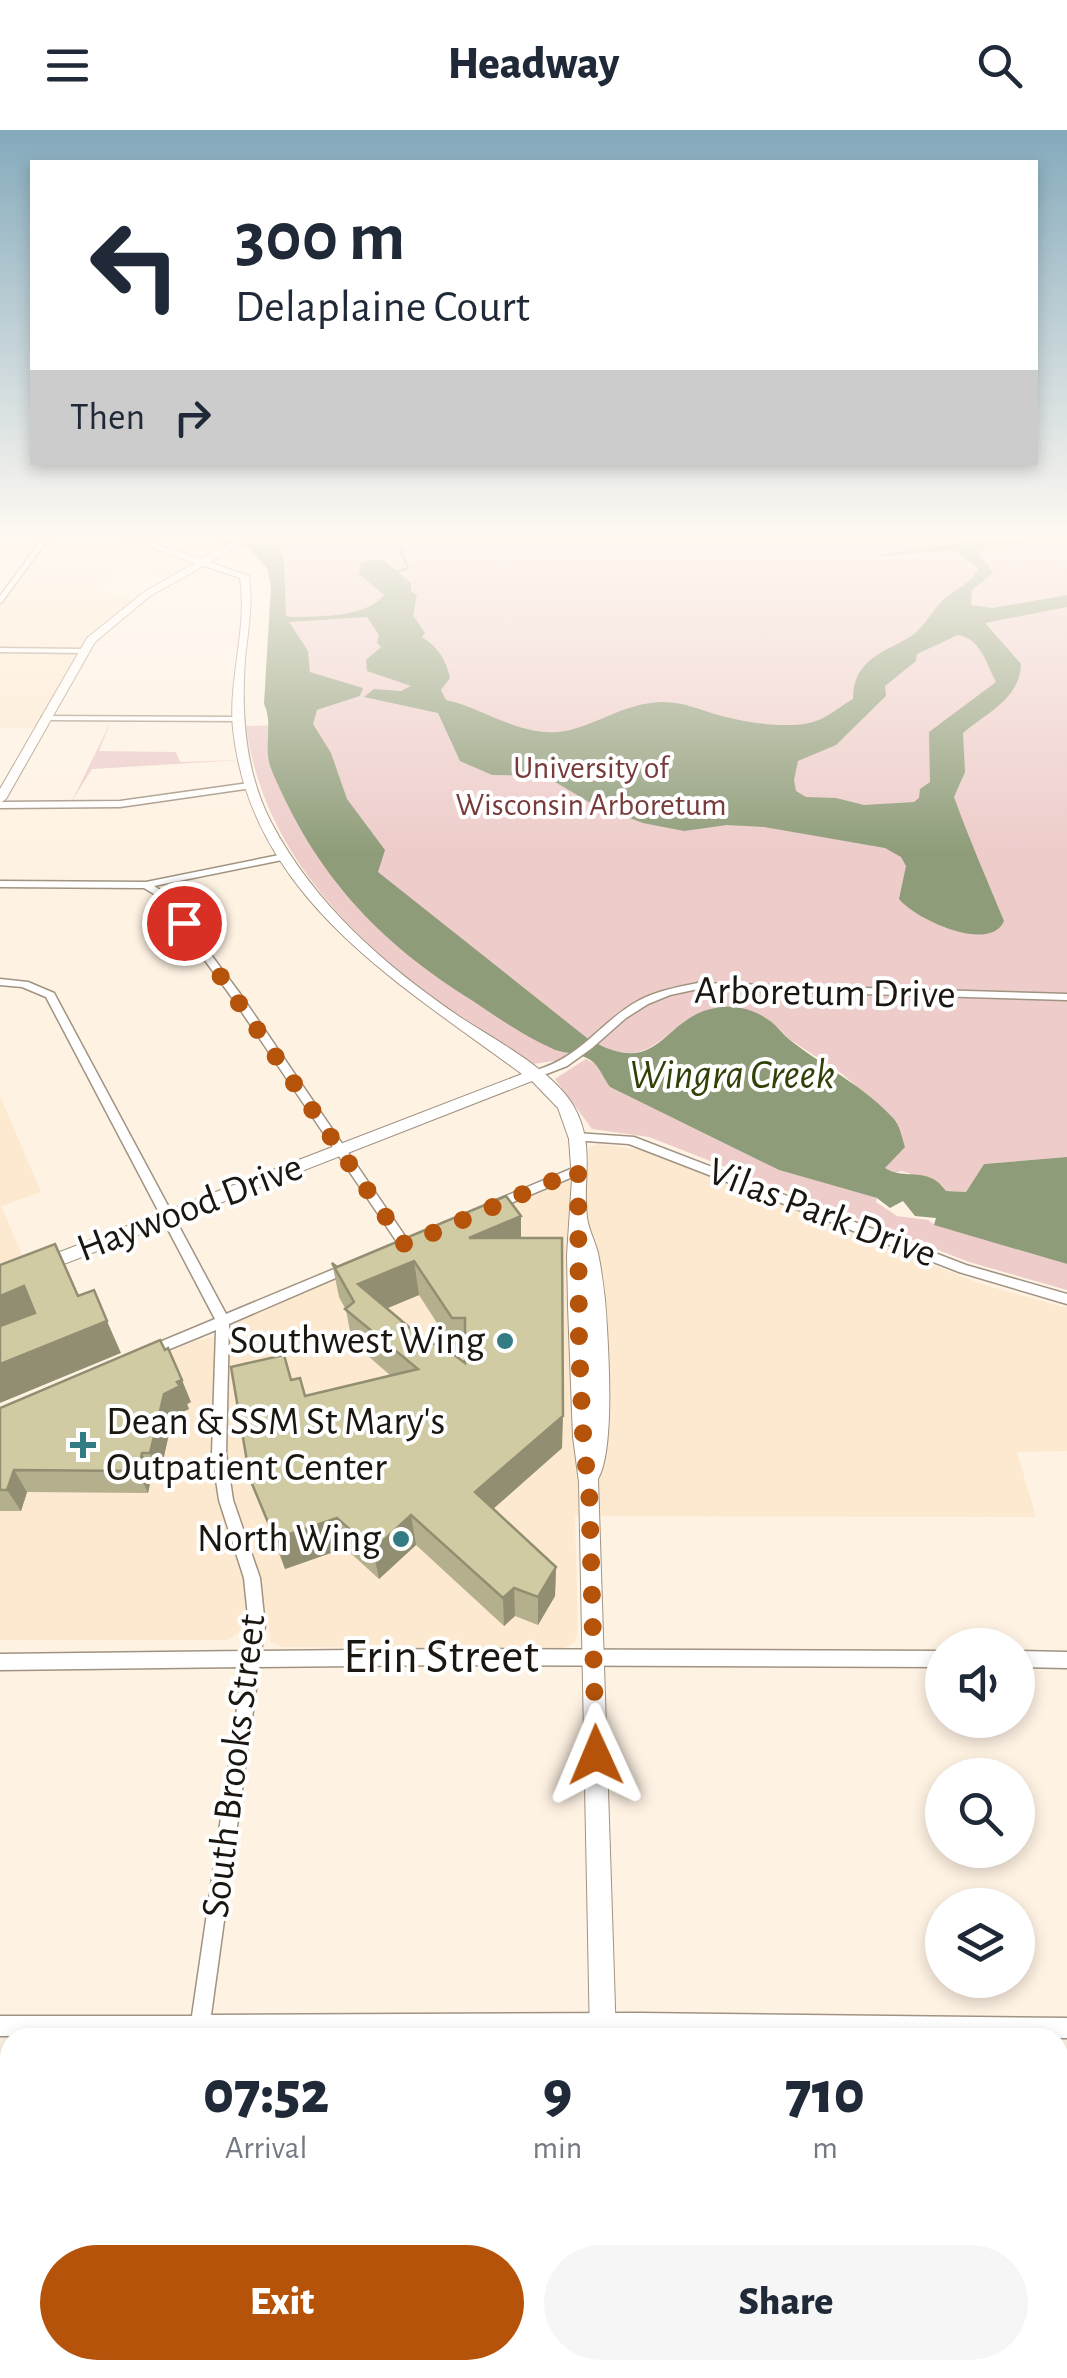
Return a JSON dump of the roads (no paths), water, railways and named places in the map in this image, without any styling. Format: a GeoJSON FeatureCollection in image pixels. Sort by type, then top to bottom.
{"type":"FeatureCollection","features":[{"type":"Feature","properties":{"kind":"street"},"geometry":{"type":"LineString","coordinates":[[91,644],[83,651],[0,802],[120,804],[249,786]]}},
{"type":"Feature","properties":{"kind":"street"},"geometry":{"type":"LineString","coordinates":[[242,644],[238,719],[249,786],[284,856],[312,897],[366,952],[540,1074],[565,1105],[576,1137],[580,1221],[576,1250],[584,1454],[589,1482],[602,2028]]}},
{"type":"Feature","properties":{"kind":"street"},"geometry":{"type":"LineString","coordinates":[[0,650],[83,651]]}},
{"type":"Feature","properties":{"kind":"street"},"geometry":{"type":"LineString","coordinates":[[45,718],[238,719]]}},
{"type":"Feature","properties":{"kind":"street"},"geometry":{"type":"LineString","coordinates":[[0,884],[146,885],[284,856]]}},
{"type":"Feature","properties":{"kind":"street"},"geometry":{"type":"LineString","coordinates":[[146,885],[171,905],[405,1245]]}},
{"type":"Feature","properties":{"kind":"street","name":"South Brooks Street"},"geometry":{"type":"LineString","coordinates":[[0,982],[24,984],[50,995],[223,1321],[218,1442],[226,1500],[252,1578],[257,1626],[199,2028]]}},
{"type":"Feature","properties":{"kind":"street","name":"Arboretum Drive"},"geometry":{"type":"LineString","coordinates":[[540,1074],[577,1058],[639,1004],[663,993],[698,986],[1067,997]]}},
{"type":"Feature","properties":{"kind":"street","name":"Haywood Drive"},"geometry":{"type":"LineString","coordinates":[[0,1282],[540,1074]]}},
{"type":"Feature","properties":{"kind":"street","name":"Vilas Park Drive"},"geometry":{"type":"LineString","coordinates":[[576,1137],[630,1140],[963,1269],[1067,1299]]}},
{"type":"Feature","properties":{"kind":"street"},"geometry":{"type":"LineString","coordinates":[[480,1212],[578,1170]]}},
{"type":"Feature","properties":{"kind":"street"},"geometry":{"type":"LineString","coordinates":[[135,1359],[365,1261]]}},
{"type":"Feature","properties":{"kind":"street","name":"Erin Street"},"geometry":{"type":"LineString","coordinates":[[0,1662],[925,1659]]}},
{"type":"Feature","properties":{"kind":"street"},"geometry":{"type":"LineString","coordinates":[[1035,1660],[1067,1660]]}},
{"type":"Feature","properties":{"kind":"street"},"geometry":{"type":"LineString","coordinates":[[0,2026],[66,2028]]}},
{"type":"Feature","properties":{"kind":"water","name":"Wingra Creek"},"geometry":{"type":"Polygon","coordinates":[[[268,644],[303,644],[310,672],[363,688],[360,696],[317,710],[313,724],[331,753],[347,799],[385,850],[378,872],[587,1038],[612,1050],[632,1053],[647,1050],[702,1012],[723,1007],[752,1011],[894,1119],[905,1147],[885,1168],[893,1172],[932,1178],[946,1191],[966,1192],[984,1164],[1067,1157],[1067,1264],[934,1225],[936,1218],[915,1216],[903,1201],[890,1208],[877,1198],[779,1170],[610,1087],[593,1062],[556,1050],[521,1032],[439,978],[379,929],[330,874],[308,842],[269,763],[264,704],[268,644]]]}},
{"type":"Feature","properties":{"kind":"water"},"geometry":{"type":"Polygon","coordinates":[[[378,644],[431,644],[449,672],[450,678],[441,690],[446,700],[522,728],[553,732],[570,730],[638,705],[663,702],[732,719],[803,724],[829,715],[853,699],[859,674],[882,652],[897,644],[939,644],[917,654],[916,661],[885,686],[886,696],[836,745],[798,761],[796,791],[806,797],[836,798],[864,805],[914,802],[919,798],[920,789],[930,782],[929,732],[996,682],[974,644],[1003,644],[1021,664],[1019,676],[1008,696],[963,733],[965,772],[954,797],[1004,921],[996,930],[969,934],[920,916],[899,899],[906,866],[901,857],[885,848],[764,827],[727,825],[684,831],[643,823],[594,805],[545,776],[492,775],[460,761],[438,713],[364,697],[374,689],[401,691],[411,686],[367,671],[366,660],[381,647],[378,644]]]}},
{"type":"Feature","properties":{"kind":"place","name":"Southwest Wing"},"geometry":{"type":"Point","coordinates":[505,1341]}},
{"type":"Feature","properties":{"kind":"place","name":"Dean & SSM St Mary's Outpatient Center"},"geometry":{"type":"Point","coordinates":[83,1445]}},
{"type":"Feature","properties":{"kind":"place","name":"North Wing"},"geometry":{"type":"Point","coordinates":[401,1539]}},
{"type":"Feature","properties":{"kind":"park label","name":"University of Wisconsin Arboretum"},"geometry":{"type":"Point","coordinates":[591,786]}}]}
